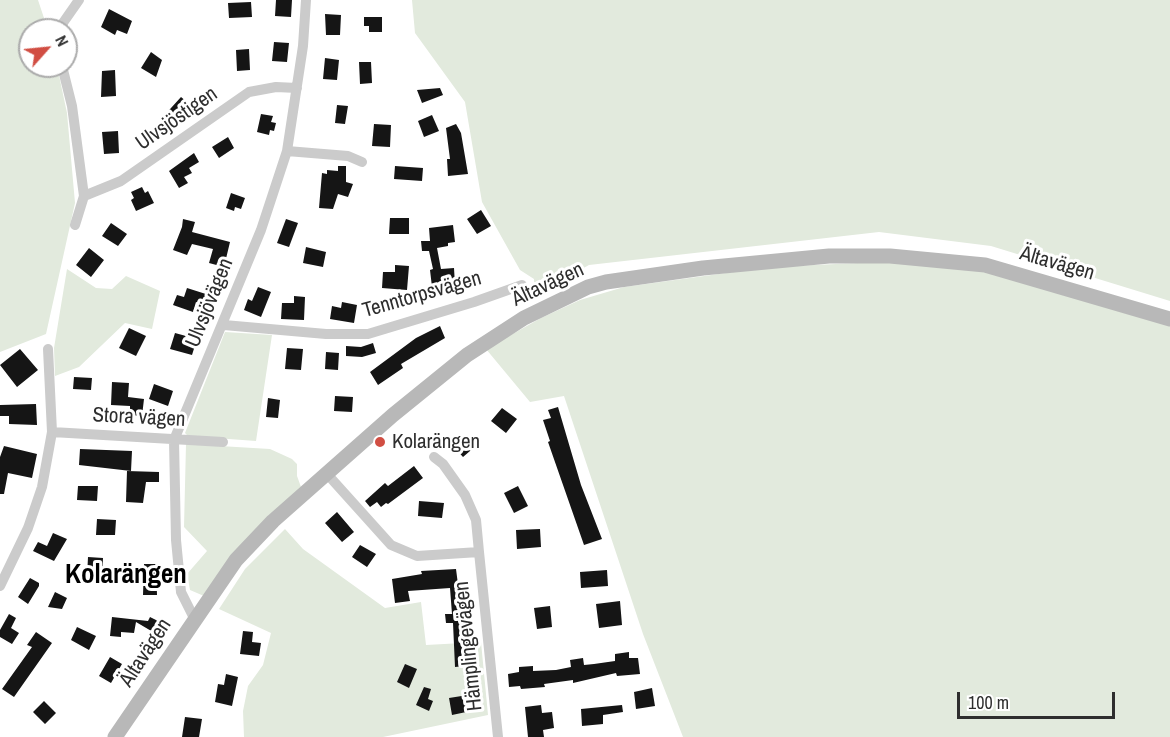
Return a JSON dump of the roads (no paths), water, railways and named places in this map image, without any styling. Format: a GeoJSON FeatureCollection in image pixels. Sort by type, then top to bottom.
{"type":"FeatureCollection","features":[{"type":"Feature","properties":{"kind":"main road","name":"Ältavägen"},"geometry":{"type":"LineString","coordinates":[[115,737],[194,618],[244,553],[273,521],[328,475],[393,415],[467,355],[524,318],[562,299],[606,282],[703,268],[829,256],[899,256],[985,265],[1170,319]]}},
{"type":"Feature","properties":{"kind":"street"},"geometry":{"type":"LineString","coordinates":[[66,18],[79,0]]}},
{"type":"Feature","properties":{"kind":"street","name":"Ulvsjövägen"},"geometry":{"type":"LineString","coordinates":[[194,618],[181,592],[176,540],[174,440],[224,325],[287,151],[297,88],[306,0]]}},
{"type":"Feature","properties":{"kind":"street"},"geometry":{"type":"LineString","coordinates":[[65,78],[72,106],[84,196],[75,225]]}},
{"type":"Feature","properties":{"kind":"street","name":"Ulvsjöstigen"},"geometry":{"type":"LineString","coordinates":[[84,196],[121,181],[249,92],[276,87],[297,88]]}},
{"type":"Feature","properties":{"kind":"street"},"geometry":{"type":"LineString","coordinates":[[287,151],[348,156],[362,162]]}},
{"type":"Feature","properties":{"kind":"street","name":"Tenntorpsvägen"},"geometry":{"type":"LineString","coordinates":[[224,325],[326,334],[368,334],[522,285]]}},
{"type":"Feature","properties":{"kind":"street"},"geometry":{"type":"LineString","coordinates":[[0,586],[36,507],[52,432],[48,349]]}},
{"type":"Feature","properties":{"kind":"street","name":"Stora vägen"},"geometry":{"type":"LineString","coordinates":[[52,432],[223,442]]}},
{"type":"Feature","properties":{"kind":"street","name":"Hämplingevägen"},"geometry":{"type":"LineString","coordinates":[[434,457],[443,464],[465,495],[476,520],[498,737]]}},
{"type":"Feature","properties":{"kind":"street","name":"Hämplingevägen"},"geometry":{"type":"LineString","coordinates":[[328,475],[391,545],[417,556],[479,552]]}},
{"type":"Feature","properties":{"kind":"place","name":"Kolarängen"},"geometry":{"type":"Point","coordinates":[380,442]}},
{"type":"Feature","properties":{"kind":"district","name":"Kolarängen"},"geometry":{"type":"Point","coordinates":[126,576]}}]}
